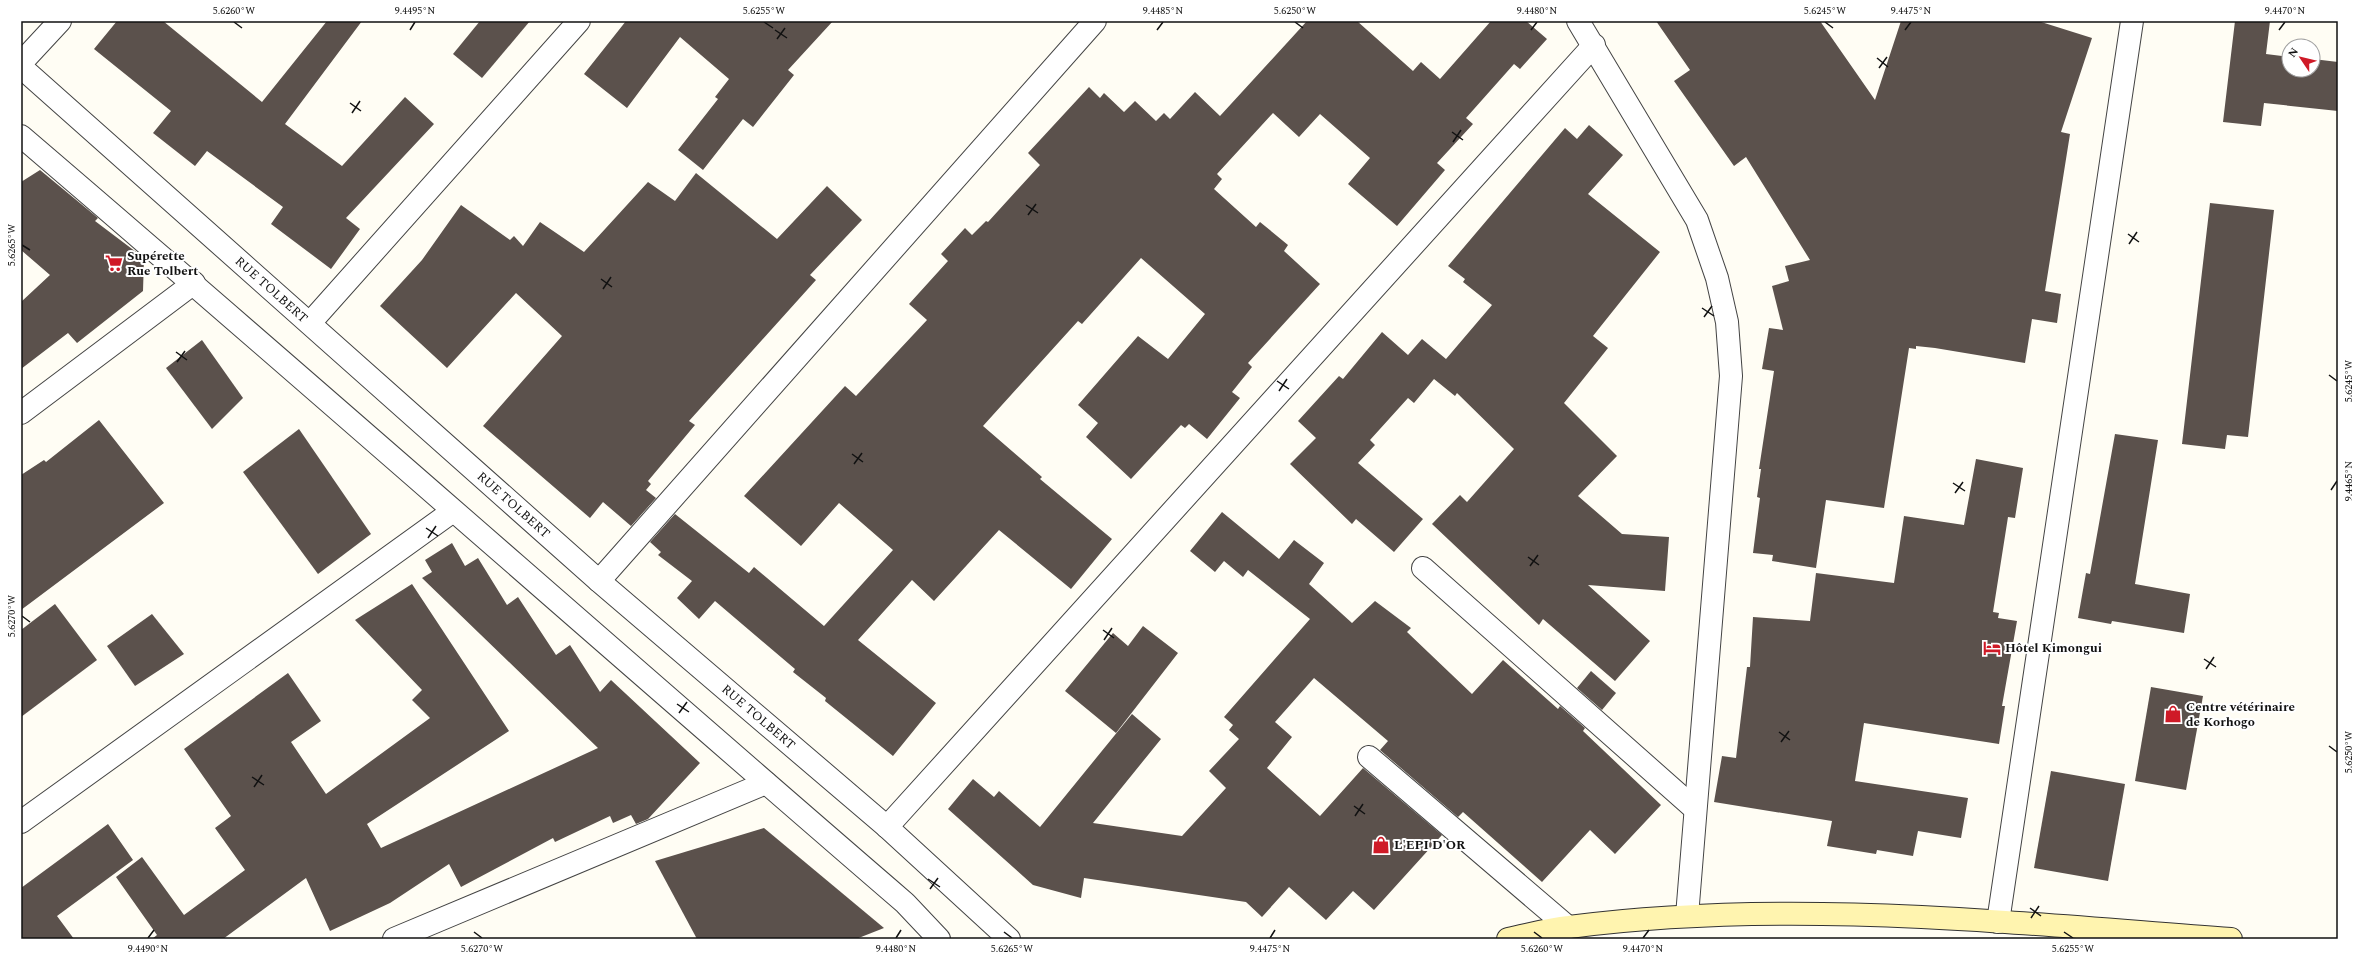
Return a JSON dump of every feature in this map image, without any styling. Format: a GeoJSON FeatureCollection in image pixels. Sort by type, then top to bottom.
{"type":"FeatureCollection","features":[{"type":"Feature","properties":{"kind":"main road"},"geometry":{"type":"LineString","coordinates":[[1508,939],[1568,927],[1687,916],[1853,915],[1998,922],[2231,939]]}},
{"type":"Feature","properties":{"kind":"street"},"geometry":{"type":"LineString","coordinates":[[21,63],[60,21]]}},
{"type":"Feature","properties":{"kind":"street"},"geometry":{"type":"LineString","coordinates":[[310,323],[579,21]]}},
{"type":"Feature","properties":{"kind":"street"},"geometry":{"type":"LineString","coordinates":[[599,581],[1095,21]]}},
{"type":"Feature","properties":{"kind":"street"},"geometry":{"type":"LineString","coordinates":[[1578,21],[1594,45],[1697,220],[1717,278],[1727,322],[1731,376],[1687,916]]}},
{"type":"Feature","properties":{"kind":"street"},"geometry":{"type":"LineString","coordinates":[[1998,922],[2132,21]]}},
{"type":"Feature","properties":{"kind":"street"},"geometry":{"type":"LineString","coordinates":[[887,826],[1594,45]]}},
{"type":"Feature","properties":{"kind":"street","name":"RUE TOLBERT"},"geometry":{"type":"LineString","coordinates":[[21,67],[599,581],[887,826],[1009,939]]}},
{"type":"Feature","properties":{"kind":"street"},"geometry":{"type":"LineString","coordinates":[[21,136],[194,283],[766,784],[905,903],[939,939]]}},
{"type":"Feature","properties":{"kind":"street"},"geometry":{"type":"LineString","coordinates":[[21,413],[194,283]]}},
{"type":"Feature","properties":{"kind":"street"},"geometry":{"type":"LineString","coordinates":[[21,822],[453,511]]}},
{"type":"Feature","properties":{"kind":"street"},"geometry":{"type":"LineString","coordinates":[[1423,568],[1695,809]]}},
{"type":"Feature","properties":{"kind":"street"},"geometry":{"type":"LineString","coordinates":[[1370,757],[1568,927]]}},
{"type":"Feature","properties":{"kind":"street"},"geometry":{"type":"LineString","coordinates":[[394,939],[766,784]]}},
{"type":"Feature","properties":{"kind":"building"},"geometry":{"type":"Polygon","coordinates":[[[117,21],[163,21],[262,102],[327,21],[362,21],[285,124],[342,166],[405,97],[434,124],[346,218],[360,229],[331,269],[271,224],[283,207],[207,151],[195,166],[153,133],[171,111],[94,49],[117,21]]]}},
{"type":"Feature","properties":{"kind":"building"},"geometry":{"type":"Polygon","coordinates":[[[480,21],[530,21],[482,78],[453,54],[480,21]]]}},
{"type":"Feature","properties":{"kind":"building"},"geometry":{"type":"Polygon","coordinates":[[[626,21],[833,21],[788,70],[794,75],[753,127],[743,119],[703,170],[678,150],[718,99],[715,97],[729,79],[680,37],[627,108],[584,74],[626,21]]]}},
{"type":"Feature","properties":{"kind":"building"},"geometry":{"type":"Polygon","coordinates":[[[1307,21],[1357,21],[1413,71],[1421,62],[1440,79],[1491,21],[1526,21],[1547,39],[1520,69],[1514,64],[1466,118],[1473,124],[1437,163],[1445,170],[1397,226],[1348,184],[1370,158],[1320,114],[1299,137],[1273,113],[1217,174],[1222,179],[1214,189],[1256,227],[1260,222],[1288,245],[1284,251],[1320,284],[1248,363],[1252,367],[1232,392],[1240,398],[1207,439],[1189,424],[1185,428],[1181,425],[1131,479],[1086,437],[1098,423],[1078,405],[1138,336],[1168,359],[1205,314],[1141,258],[1082,324],[1078,321],[983,426],[1042,477],[1040,479],[1112,539],[1071,589],[999,530],[934,601],[912,580],[858,640],[936,703],[893,756],[825,701],[826,698],[793,672],[795,669],[715,601],[699,619],[677,598],[692,581],[658,555],[661,552],[650,542],[675,514],[749,573],[754,567],[824,626],[893,550],[839,503],[801,546],[744,496],[845,386],[856,396],[927,320],[909,304],[948,261],[941,254],[965,228],[972,235],[986,221],[988,222],[1040,165],[1028,153],[1089,87],[1100,98],[1104,93],[1124,112],[1135,101],[1156,121],[1164,113],[1170,119],[1195,92],[1220,116],[1307,21]]]}},
{"type":"Feature","properties":{"kind":"building"},"geometry":{"type":"Polygon","coordinates":[[[1656,21],[1820,21],[1875,100],[1901,21],[2038,21],[2092,38],[2061,132],[2070,134],[2045,291],[2061,294],[2057,323],[2032,319],[2025,363],[1935,348],[1916,346],[1916,349],[1909,348],[1884,508],[1826,500],[1816,568],[1772,561],[1773,555],[1753,553],[1760,498],[1757,497],[1761,469],[1759,469],[1774,371],[1762,369],[1769,328],[1783,330],[1772,286],[1789,281],[1785,266],[1810,260],[1746,157],[1734,166],[1674,81],[1690,70],[1656,21]]]}},
{"type":"Feature","properties":{"kind":"building"},"geometry":{"type":"Polygon","coordinates":[[[2235,21],[2270,21],[2266,54],[2281,56],[2281,78],[2321,78],[2321,60],[2338,62],[2338,111],[2264,103],[2261,126],[2223,122],[2235,21]]]}},
{"type":"Feature","properties":{"kind":"building"},"geometry":{"type":"Polygon","coordinates":[[[1589,125],[1623,155],[1588,194],[1660,252],[1593,336],[1608,348],[1564,403],[1617,456],[1578,496],[1622,534],[1669,537],[1665,591],[1588,585],[1650,641],[1615,681],[1543,619],[1539,625],[1432,524],[1460,495],[1467,502],[1514,449],[1457,393],[1455,396],[1434,379],[1414,403],[1408,398],[1370,440],[1375,445],[1358,463],[1423,519],[1394,552],[1356,519],[1352,524],[1290,464],[1316,438],[1298,421],[1339,376],[1343,379],[1382,332],[1408,355],[1422,339],[1446,359],[1492,305],[1463,282],[1465,279],[1448,266],[1565,128],[1577,139],[1589,125]]]}},
{"type":"Feature","properties":{"kind":"building"},"geometry":{"type":"Polygon","coordinates":[[[40,170],[98,218],[95,221],[144,258],[143,291],[77,343],[68,333],[21,369],[21,302],[50,275],[21,250],[21,182],[40,170]]]}},
{"type":"Feature","properties":{"kind":"building"},"geometry":{"type":"Polygon","coordinates":[[[696,173],[777,239],[827,186],[862,220],[810,275],[816,280],[689,421],[695,425],[648,481],[651,484],[646,490],[656,498],[631,526],[603,502],[590,518],[483,426],[562,336],[516,293],[447,368],[380,306],[422,260],[461,205],[510,240],[514,236],[523,246],[540,222],[584,252],[648,182],[675,201],[696,173]]]}},
{"type":"Feature","properties":{"kind":"building"},"geometry":{"type":"Polygon","coordinates":[[[2210,203],[2274,210],[2248,437],[2227,435],[2225,449],[2182,444],[2210,203]]]}},
{"type":"Feature","properties":{"kind":"building"},"geometry":{"type":"Polygon","coordinates":[[[202,340],[243,398],[212,429],[166,368],[202,340]]]}},
{"type":"Feature","properties":{"kind":"building"},"geometry":{"type":"Polygon","coordinates":[[[99,420],[164,503],[21,610],[21,475],[44,460],[46,462],[99,420]]]}},
{"type":"Feature","properties":{"kind":"building"},"geometry":{"type":"Polygon","coordinates":[[[299,429],[371,534],[318,574],[243,472],[299,429]]]}},
{"type":"Feature","properties":{"kind":"building"},"geometry":{"type":"Polygon","coordinates":[[[2115,434],[2158,440],[2135,584],[2190,594],[2184,633],[2112,621],[2111,624],[2078,618],[2086,573],[2090,574],[2115,434]]]}},
{"type":"Feature","properties":{"kind":"building"},"geometry":{"type":"Polygon","coordinates":[[[1976,459],[2023,468],[2015,518],[2008,517],[1993,612],[1999,613],[1998,618],[2017,621],[2002,706],[2005,706],[1999,744],[1864,723],[1855,781],[1968,798],[1961,838],[1918,831],[1913,856],[1877,850],[1876,854],[1827,846],[1832,821],[1714,802],[1722,756],[1736,758],[1747,667],[1750,667],[1753,617],[1810,621],[1816,573],[1894,583],[1904,516],[1964,525],[1976,459]]]}},
{"type":"Feature","properties":{"kind":"building"},"geometry":{"type":"Polygon","coordinates":[[[1222,512],[1279,559],[1294,540],[1324,563],[1309,584],[1352,623],[1375,601],[1411,628],[1407,632],[1472,694],[1503,660],[1558,709],[1560,706],[1585,728],[1583,731],[1661,805],[1615,854],[1590,830],[1542,882],[1463,812],[1458,817],[1380,750],[1388,741],[1314,678],[1275,722],[1292,737],[1267,768],[1320,816],[1363,768],[1442,835],[1374,910],[1353,891],[1326,920],[1289,887],[1262,917],[1246,902],[1084,878],[1081,898],[1033,885],[948,809],[973,779],[994,797],[999,791],[1040,827],[1132,714],[1161,739],[1093,823],[1182,836],[1226,788],[1209,771],[1239,739],[1229,730],[1233,725],[1224,717],[1310,619],[1248,570],[1243,577],[1224,561],[1215,572],[1190,551],[1222,512]]]}},
{"type":"Feature","properties":{"kind":"building"},"geometry":{"type":"Polygon","coordinates":[[[452,543],[465,566],[478,558],[507,605],[518,597],[556,655],[570,645],[600,692],[611,680],[700,763],[648,819],[636,824],[631,815],[613,823],[610,816],[555,842],[553,838],[461,887],[449,864],[390,903],[330,931],[306,878],[223,939],[152,939],[157,935],[116,877],[142,857],[184,915],[245,870],[215,828],[231,816],[184,749],[288,673],[321,721],[291,742],[326,794],[430,718],[412,700],[422,690],[355,620],[412,584],[509,731],[367,824],[381,848],[598,748],[422,578],[432,572],[425,560],[452,543]]]}},
{"type":"Feature","properties":{"kind":"building"},"geometry":{"type":"Polygon","coordinates":[[[55,604],[97,660],[21,717],[21,630],[55,604]]]}},
{"type":"Feature","properties":{"kind":"building"},"geometry":{"type":"Polygon","coordinates":[[[152,614],[184,654],[135,686],[107,646],[152,614]]]}},
{"type":"Feature","properties":{"kind":"building"},"geometry":{"type":"Polygon","coordinates":[[[1143,626],[1178,653],[1116,733],[1065,691],[1113,633],[1128,646],[1143,626]]]}},
{"type":"Feature","properties":{"kind":"building"},"geometry":{"type":"Polygon","coordinates":[[[1591,671],[1616,693],[1602,710],[1577,688],[1591,671]]]}},
{"type":"Feature","properties":{"kind":"building"},"geometry":{"type":"Polygon","coordinates":[[[2151,687],[2203,696],[2186,790],[2135,781],[2151,687]]]}},
{"type":"Feature","properties":{"kind":"building"},"geometry":{"type":"Polygon","coordinates":[[[2051,771],[2125,784],[2108,881],[2034,868],[2051,771]]]}},
{"type":"Feature","properties":{"kind":"building"},"geometry":{"type":"Polygon","coordinates":[[[108,824],[133,860],[57,916],[74,939],[21,939],[21,888],[108,824]]]}},
{"type":"Feature","properties":{"kind":"building"},"geometry":{"type":"Polygon","coordinates":[[[764,828],[884,928],[856,939],[697,939],[655,861],[764,828]]]}},
{"type":"Feature","properties":{"kind":"place","name":"Supérette Rue Tolbert"},"geometry":{"type":"Point","coordinates":[114,263]}},
{"type":"Feature","properties":{"kind":"place","name":"Hôtel Kimongui"},"geometry":{"type":"Point","coordinates":[1992,648]}},
{"type":"Feature","properties":{"kind":"place","name":"Centre vétérinaire de Korhogo"},"geometry":{"type":"Point","coordinates":[2173,714]}},
{"type":"Feature","properties":{"kind":"place","name":"L'EPI D'OR"},"geometry":{"type":"Point","coordinates":[1381,845]}}]}
